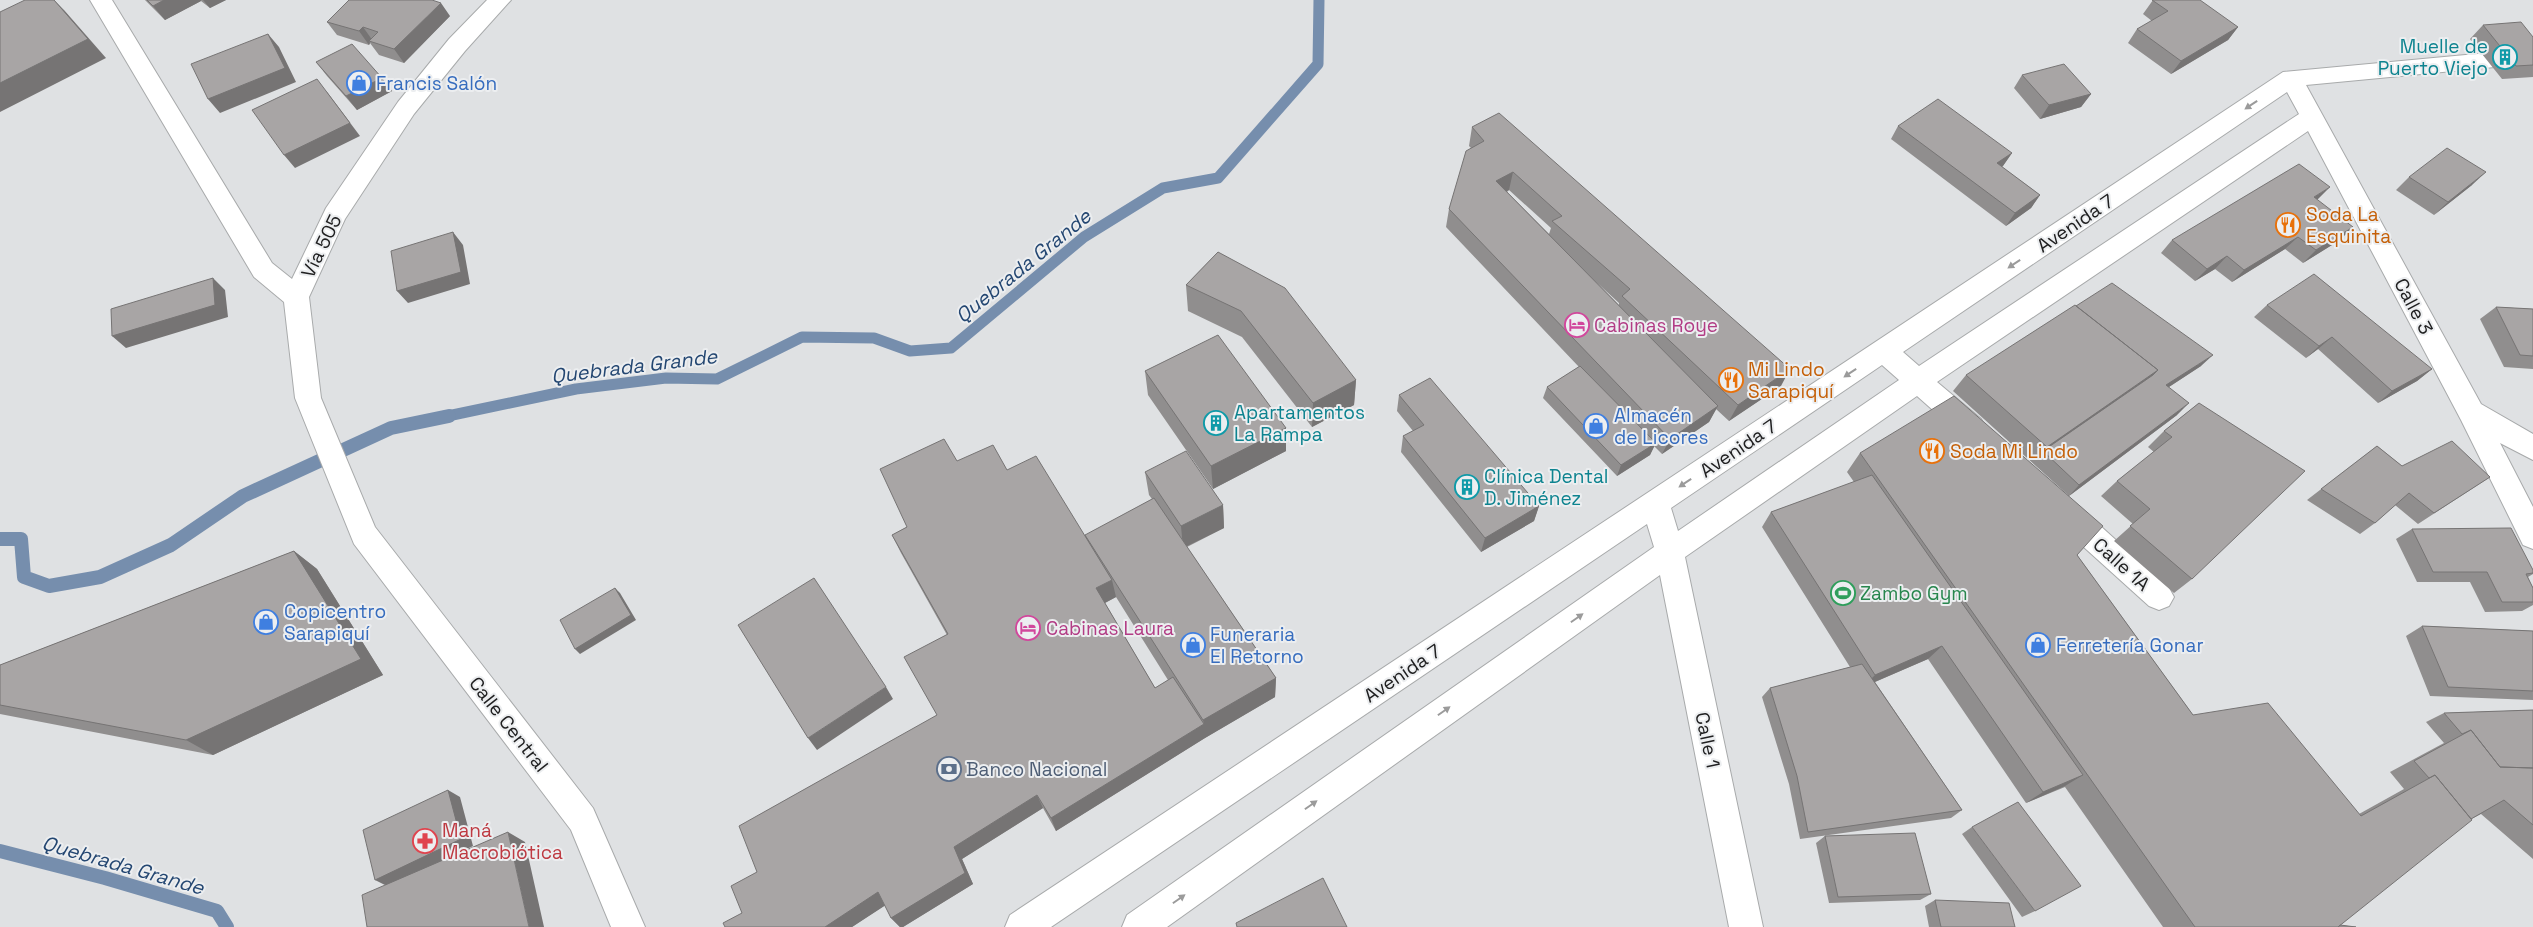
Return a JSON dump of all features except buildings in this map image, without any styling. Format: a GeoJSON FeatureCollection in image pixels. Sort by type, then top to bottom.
{"type":"FeatureCollection","features":[{"type":"Feature","properties":{"kind":"street"},"geometry":{"type":"LineString","coordinates":[[101,0],[263,270],[296,297]]}},
{"type":"Feature","properties":{"kind":"street","name":"Vía 505"},"geometry":{"type":"LineString","coordinates":[[364,535],[308,398],[296,297],[335,215],[406,108],[457,45],[500,0]]}},
{"type":"Feature","properties":{"kind":"street","name":"Avenida 7"},"geometry":{"type":"LineString","coordinates":[[1022,927],[2291,78],[2487,61]]}},
{"type":"Feature","properties":{"kind":"street","name":"Calle 3"},"geometry":{"type":"LineString","coordinates":[[2291,78],[2471,412],[2533,536]]}},
{"type":"Feature","properties":{"kind":"street"},"geometry":{"type":"LineString","coordinates":[[1139,927],[1670,552],[1918,380],[2312,117]]}},
{"type":"Feature","properties":{"kind":"street"},"geometry":{"type":"LineString","coordinates":[[1884,351],[1991,446]]}},
{"type":"Feature","properties":{"kind":"street"},"geometry":{"type":"LineString","coordinates":[[2471,412],[2533,448]]}},
{"type":"Feature","properties":{"kind":"street","name":"Calle 1A"},"geometry":{"type":"LineString","coordinates":[[2050,499],[2159,598]]}},
{"type":"Feature","properties":{"kind":"street","name":"Calle 1"},"geometry":{"type":"LineString","coordinates":[[1655,503],[1670,552],[1746,927]]}},
{"type":"Feature","properties":{"kind":"street","name":"Calle Central"},"geometry":{"type":"LineString","coordinates":[[364,535],[582,819],[628,927]]}},
{"type":"Feature","properties":{"kind":"waterway","name":"Quebrada Grande"},"geometry":{"type":"LineString","coordinates":[[443,417],[576,389],[666,378],[717,379],[802,337],[874,338],[910,351],[951,348],[1084,237],[1163,188],[1218,178],[1318,64],[1319,0]]}},
{"type":"Feature","properties":{"kind":"waterway","name":"Quebrada Grande"},"geometry":{"type":"LineString","coordinates":[[0,539],[21,539],[24,577],[49,586],[100,577],[171,545],[243,496],[391,428],[449,416]]}},
{"type":"Feature","properties":{"kind":"waterway","name":"Quebrada Grande"},"geometry":{"type":"LineString","coordinates":[[0,851],[105,878],[217,911],[227,927]]}},
{"type":"Feature","properties":{"kind":"place","name":"Muelle de Puerto Viejo"},"geometry":{"type":"Point","coordinates":[2505,57]}},
{"type":"Feature","properties":{"kind":"place","name":"Francis Salón"},"geometry":{"type":"Point","coordinates":[359,83]}},
{"type":"Feature","properties":{"kind":"place","name":"Soda La Esquinita"},"geometry":{"type":"Point","coordinates":[2288,225]}},
{"type":"Feature","properties":{"kind":"place","name":"Cabinas Roye"},"geometry":{"type":"Point","coordinates":[1577,325]}},
{"type":"Feature","properties":{"kind":"place","name":"Mi Lindo Sarapiquí"},"geometry":{"type":"Point","coordinates":[1731,380]}},
{"type":"Feature","properties":{"kind":"place","name":"Apartamentos La Rampa"},"geometry":{"type":"Point","coordinates":[1216,423]}},
{"type":"Feature","properties":{"kind":"place","name":"Almacén de Licores"},"geometry":{"type":"Point","coordinates":[1596,426]}},
{"type":"Feature","properties":{"kind":"place","name":"Soda Mi Lindo"},"geometry":{"type":"Point","coordinates":[1932,451]}},
{"type":"Feature","properties":{"kind":"place","name":"Clínica Dental D. Jiménez"},"geometry":{"type":"Point","coordinates":[1467,487]}},
{"type":"Feature","properties":{"kind":"place","name":"Zambo Gym"},"geometry":{"type":"Point","coordinates":[1843,593]}},
{"type":"Feature","properties":{"kind":"place","name":"Copicentro Sarapiquí"},"geometry":{"type":"Point","coordinates":[266,622]}},
{"type":"Feature","properties":{"kind":"place","name":"Cabinas Laura"},"geometry":{"type":"Point","coordinates":[1028,628]}},
{"type":"Feature","properties":{"kind":"place","name":"Funeraria El Retorno"},"geometry":{"type":"Point","coordinates":[1193,645]}},
{"type":"Feature","properties":{"kind":"place","name":"Ferretería Gonar"},"geometry":{"type":"Point","coordinates":[2038,645]}},
{"type":"Feature","properties":{"kind":"place","name":"Banco Nacional"},"geometry":{"type":"Point","coordinates":[949,769]}},
{"type":"Feature","properties":{"kind":"place","name":"Maná Macrobiótica"},"geometry":{"type":"Point","coordinates":[425,841]}}]}
